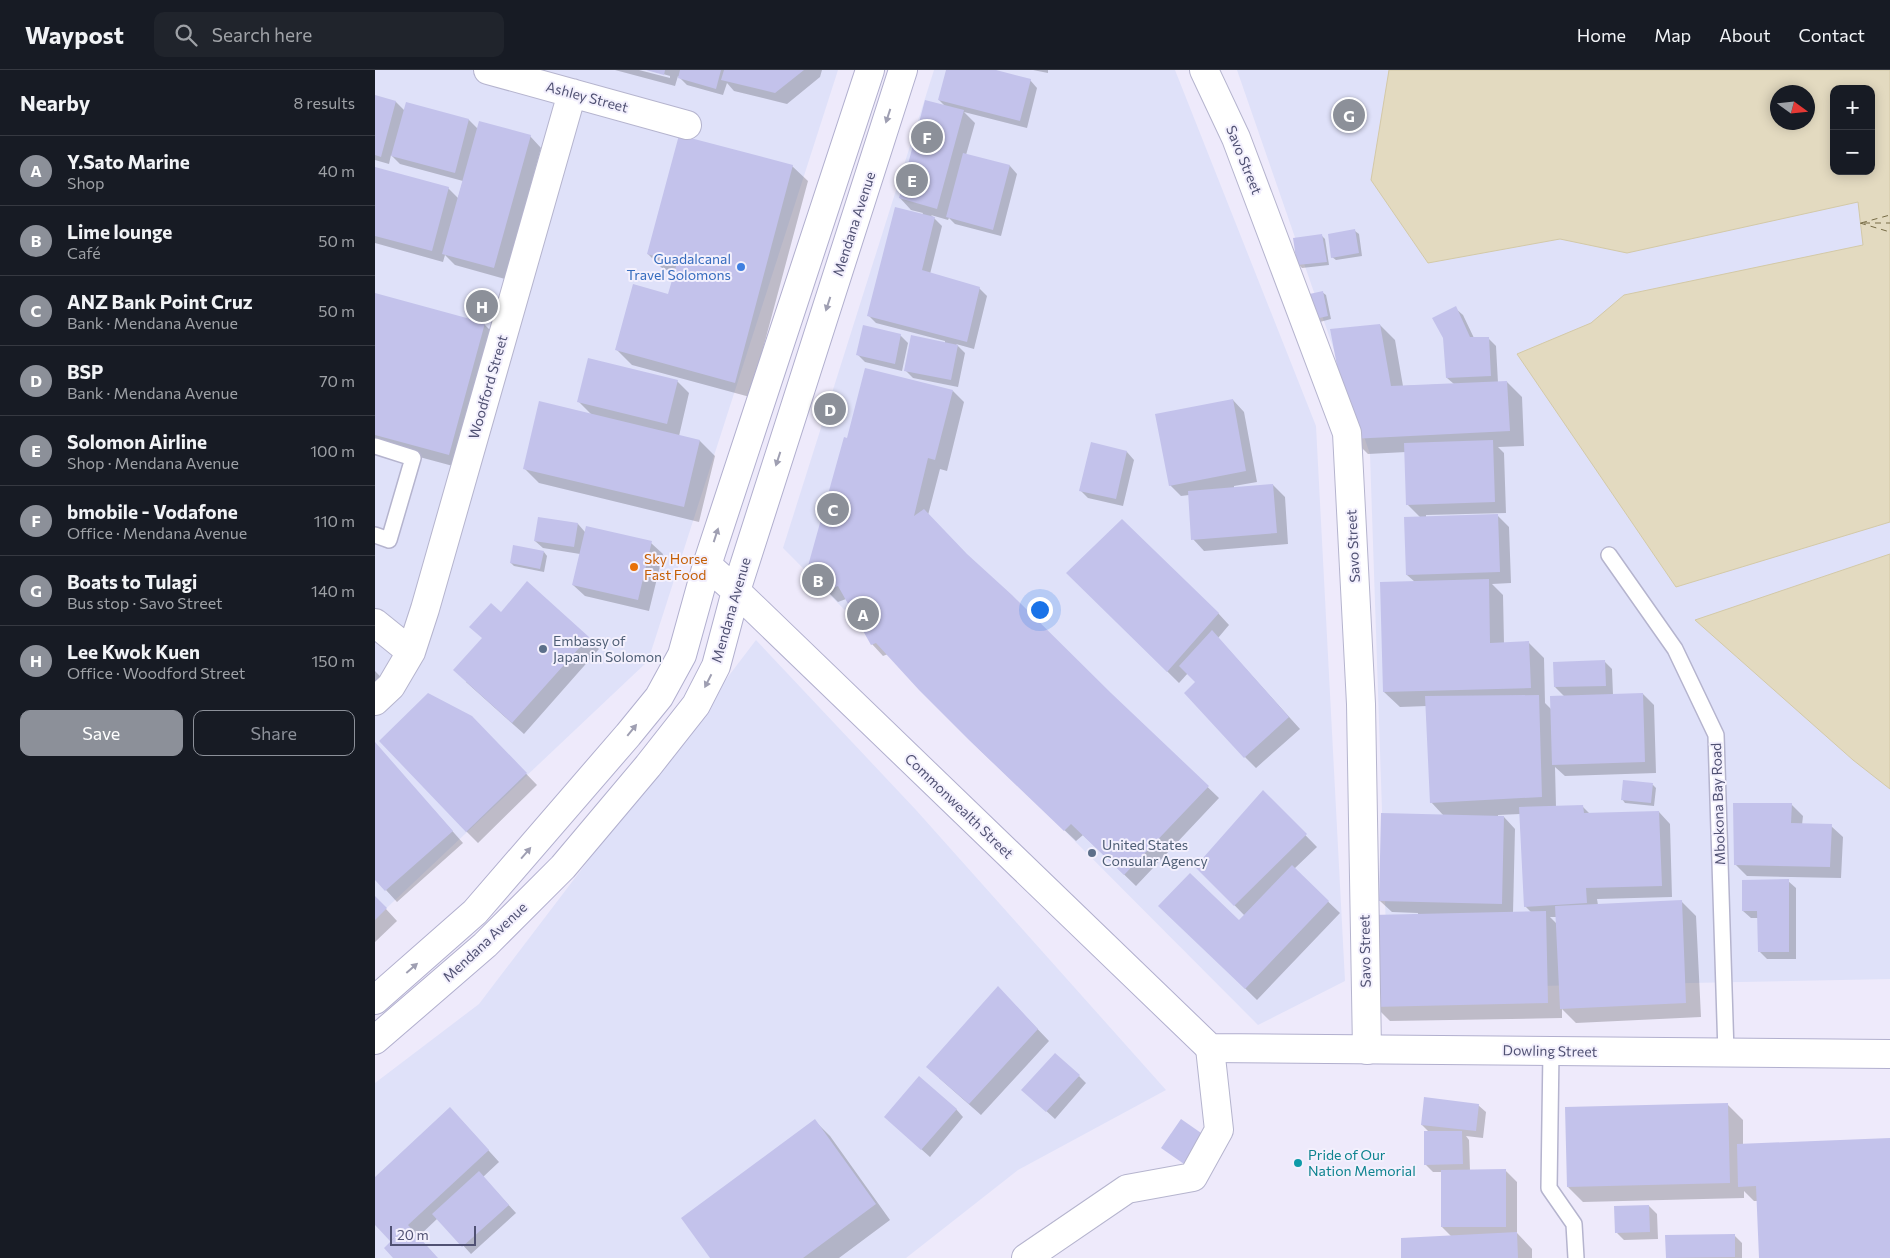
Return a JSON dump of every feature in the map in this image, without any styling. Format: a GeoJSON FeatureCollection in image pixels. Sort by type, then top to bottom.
{"type":"FeatureCollection","features":[{"type":"Feature","properties":{"kind":"street","name":"Ashley Street"},"geometry":{"type":"LineString","coordinates":[[488,70],[687,124]]}},
{"type":"Feature","properties":{"kind":"street","name":"Mendana Avenue"},"geometry":{"type":"LineString","coordinates":[[375,1000],[475,912],[629,735],[659,696],[682,655],[707,565],[870,70]]}},
{"type":"Feature","properties":{"kind":"street","name":"Mendana Avenue"},"geometry":{"type":"LineString","coordinates":[[375,1040],[485,945],[563,867],[648,766],[696,705],[716,666],[736,591],[903,70]]}},
{"type":"Feature","properties":{"kind":"street","name":"Savo Street"},"geometry":{"type":"LineString","coordinates":[[1205,70],[1236,138],[1347,433],[1361,704],[1367,1050]]}},
{"type":"Feature","properties":{"kind":"street","name":"Woodford Street"},"geometry":{"type":"LineString","coordinates":[[375,701],[391,686],[411,652],[425,609],[572,93]]}},
{"type":"Feature","properties":{"kind":"street","name":"Commonwealth Street"},"geometry":{"type":"LineString","coordinates":[[707,565],[1210,1048]]}},
{"type":"Feature","properties":{"kind":"street"},"geometry":{"type":"LineString","coordinates":[[375,623],[411,652]]}},
{"type":"Feature","properties":{"kind":"street","name":"Dowling Street"},"geometry":{"type":"LineString","coordinates":[[1210,1048],[1890,1054]]}},
{"type":"Feature","properties":{"kind":"street"},"geometry":{"type":"LineString","coordinates":[[1025,1258],[1127,1189],[1193,1177],[1219,1130],[1210,1048]]}},
{"type":"Feature","properties":{"kind":"lane"},"geometry":{"type":"LineString","coordinates":[[375,446],[413,458],[389,540],[375,536]]}},
{"type":"Feature","properties":{"kind":"lane","name":"Mbokona Bay Road"},"geometry":{"type":"LineString","coordinates":[[1609,555],[1675,649],[1716,735],[1726,1053]]}},
{"type":"Feature","properties":{"kind":"lane"},"geometry":{"type":"LineString","coordinates":[[1551,1051],[1549,1188],[1574,1224],[1576,1258]]}},
{"type":"Feature","properties":{"kind":"shaded area"},"geometry":{"type":"Polygon","coordinates":[[[375,70],[838,70],[648,661],[375,919],[375,70]]]}},
{"type":"Feature","properties":{"kind":"shaded area"},"geometry":{"type":"Polygon","coordinates":[[[934,70],[1175,70],[1316,426],[1345,981],[1258,1025],[783,548],[934,70]]]}},
{"type":"Feature","properties":{"kind":"shaded area"},"geometry":{"type":"Polygon","coordinates":[[[1237,70],[1890,70],[1890,979],[1388,989],[1370,454],[1237,70]]]}},
{"type":"Feature","properties":{"kind":"shaded area"},"geometry":{"type":"Polygon","coordinates":[[[1389,70],[1890,70],[1890,522],[1676,587],[1517,354],[1591,323],[1624,295],[1863,245],[1858,202],[1627,253],[1560,239],[1428,263],[1371,180],[1389,70]]]}},
{"type":"Feature","properties":{"kind":"shaded area"},"geometry":{"type":"Polygon","coordinates":[[[1890,554],[1890,789],[1853,760],[1695,620],[1890,554]]]}},
{"type":"Feature","properties":{"kind":"shaded area"},"geometry":{"type":"Polygon","coordinates":[[[756,640],[916,810],[1166,1090],[1018,1170],[906,1258],[375,1258],[375,1083],[479,1004],[756,640]]]}},
{"type":"Feature","properties":{"kind":"building"},"geometry":{"type":"Polygon","coordinates":[[[646,70],[665,70],[664,75],[646,70]]]}},
{"type":"Feature","properties":{"kind":"building"},"geometry":{"type":"Polygon","coordinates":[[[680,70],[721,70],[716,89],[678,78],[680,70]]]}},
{"type":"Feature","properties":{"kind":"building"},"geometry":{"type":"Polygon","coordinates":[[[724,70],[804,70],[775,93],[721,80],[724,70]]]}},
{"type":"Feature","properties":{"kind":"building"},"geometry":{"type":"Polygon","coordinates":[[[946,70],[996,70],[1031,79],[1020,121],[938,100],[946,70]]]}},
{"type":"Feature","properties":{"kind":"building"},"geometry":{"type":"Polygon","coordinates":[[[375,95],[396,101],[381,157],[375,155],[375,95]]]}},
{"type":"Feature","properties":{"kind":"building"},"geometry":{"type":"Polygon","coordinates":[[[925,100],[964,110],[937,209],[899,198],[925,100]]]}},
{"type":"Feature","properties":{"kind":"building"},"geometry":{"type":"Polygon","coordinates":[[[406,102],[469,119],[455,173],[391,156],[406,102]]]}},
{"type":"Feature","properties":{"kind":"building"},"geometry":{"type":"Polygon","coordinates":[[[479,121],[531,135],[494,268],[442,254],[479,121]]]}},
{"type":"Feature","properties":{"kind":"building"},"geometry":{"type":"Polygon","coordinates":[[[679,135],[793,165],[735,383],[615,350],[633,284],[668,294],[677,263],[647,254],[679,135]]]}},
{"type":"Feature","properties":{"kind":"building"},"geometry":{"type":"Polygon","coordinates":[[[963,153],[1010,165],[993,230],[946,217],[963,153]]]}},
{"type":"Feature","properties":{"kind":"building"},"geometry":{"type":"Polygon","coordinates":[[[375,167],[449,187],[432,251],[375,236],[375,167]]]}},
{"type":"Feature","properties":{"kind":"building"},"geometry":{"type":"Polygon","coordinates":[[[895,207],[935,217],[922,270],[980,287],[967,342],[867,316],[895,207]]]}},
{"type":"Feature","properties":{"kind":"building"},"geometry":{"type":"Polygon","coordinates":[[[1355,229],[1359,253],[1331,258],[1328,234],[1355,229]]]}},
{"type":"Feature","properties":{"kind":"building"},"geometry":{"type":"Polygon","coordinates":[[[1322,234],[1327,262],[1297,265],[1293,238],[1322,234]]]}},
{"type":"Feature","properties":{"kind":"building"},"geometry":{"type":"Polygon","coordinates":[[[1323,291],[1328,316],[1311,320],[1305,295],[1323,291]]]}},
{"type":"Feature","properties":{"kind":"building"},"geometry":{"type":"Polygon","coordinates":[[[375,293],[485,323],[449,455],[375,435],[375,293]]]}},
{"type":"Feature","properties":{"kind":"building"},"geometry":{"type":"Polygon","coordinates":[[[1456,306],[1470,337],[1489,337],[1491,376],[1446,378],[1443,338],[1432,318],[1456,306]]]}},
{"type":"Feature","properties":{"kind":"building"},"geometry":{"type":"Polygon","coordinates":[[[1380,324],[1391,386],[1507,381],[1510,431],[1351,439],[1330,329],[1380,324]]]}},
{"type":"Feature","properties":{"kind":"building"},"geometry":{"type":"Polygon","coordinates":[[[863,325],[901,334],[895,364],[856,355],[863,325]]]}},
{"type":"Feature","properties":{"kind":"building"},"geometry":{"type":"Polygon","coordinates":[[[911,335],[958,345],[951,380],[904,371],[911,335]]]}},
{"type":"Feature","properties":{"kind":"building"},"geometry":{"type":"Polygon","coordinates":[[[588,358],[678,380],[667,424],[577,402],[588,358]]]}},
{"type":"Feature","properties":{"kind":"building"},"geometry":{"type":"Polygon","coordinates":[[[865,368],[953,390],[935,460],[928,458],[914,516],[924,509],[967,554],[1012,595],[1209,786],[1124,875],[1071,824],[1064,831],[919,690],[876,643],[871,645],[838,586],[825,591],[808,566],[844,437],[847,438],[865,368]]]}},
{"type":"Feature","properties":{"kind":"building"},"geometry":{"type":"Polygon","coordinates":[[[1233,399],[1246,471],[1169,486],[1155,414],[1233,399]]]}},
{"type":"Feature","properties":{"kind":"building"},"geometry":{"type":"Polygon","coordinates":[[[539,401],[700,440],[684,507],[523,469],[539,401]]]}},
{"type":"Feature","properties":{"kind":"building"},"geometry":{"type":"Polygon","coordinates":[[[1493,440],[1495,502],[1406,505],[1404,443],[1493,440]]]}},
{"type":"Feature","properties":{"kind":"building"},"geometry":{"type":"Polygon","coordinates":[[[1091,442],[1127,451],[1116,499],[1079,491],[1091,442]]]}},
{"type":"Feature","properties":{"kind":"building"},"geometry":{"type":"Polygon","coordinates":[[[1273,484],[1277,533],[1191,540],[1188,491],[1273,484]]]}},
{"type":"Feature","properties":{"kind":"building"},"geometry":{"type":"Polygon","coordinates":[[[1498,514],[1500,572],[1406,575],[1404,517],[1498,514]]]}},
{"type":"Feature","properties":{"kind":"building"},"geometry":{"type":"Polygon","coordinates":[[[538,517],[578,523],[574,547],[534,541],[538,517]]]}},
{"type":"Feature","properties":{"kind":"building"},"geometry":{"type":"Polygon","coordinates":[[[1122,519],[1219,613],[1167,672],[1066,573],[1122,519]]]}},
{"type":"Feature","properties":{"kind":"building"},"geometry":{"type":"Polygon","coordinates":[[[586,526],[652,541],[638,600],[572,585],[586,526]]]}},
{"type":"Feature","properties":{"kind":"building"},"geometry":{"type":"Polygon","coordinates":[[[513,545],[544,551],[540,569],[510,563],[513,545]]]}},
{"type":"Feature","properties":{"kind":"building"},"geometry":{"type":"Polygon","coordinates":[[[1489,579],[1490,643],[1529,641],[1531,688],[1383,692],[1380,582],[1489,579]]]}},
{"type":"Feature","properties":{"kind":"building"},"geometry":{"type":"Polygon","coordinates":[[[527,581],[589,637],[512,723],[453,670],[482,638],[469,627],[491,603],[501,612],[527,581]]]}},
{"type":"Feature","properties":{"kind":"building"},"geometry":{"type":"Polygon","coordinates":[[[1212,630],[1289,717],[1244,758],[1184,693],[1195,682],[1179,666],[1212,630]]]}},
{"type":"Feature","properties":{"kind":"building"},"geometry":{"type":"Polygon","coordinates":[[[1605,660],[1606,686],[1554,687],[1553,662],[1605,660]]]}},
{"type":"Feature","properties":{"kind":"building"},"geometry":{"type":"Polygon","coordinates":[[[428,693],[472,716],[527,773],[466,832],[379,741],[428,693]]]}},
{"type":"Feature","properties":{"kind":"building"},"geometry":{"type":"Polygon","coordinates":[[[1643,693],[1645,762],[1552,765],[1550,696],[1643,693]]]}},
{"type":"Feature","properties":{"kind":"building"},"geometry":{"type":"Polygon","coordinates":[[[1539,695],[1542,797],[1430,803],[1425,696],[1539,695]]]}},
{"type":"Feature","properties":{"kind":"building"},"geometry":{"type":"Polygon","coordinates":[[[375,742],[453,831],[385,891],[375,880],[375,742]]]}},
{"type":"Feature","properties":{"kind":"building"},"geometry":{"type":"Polygon","coordinates":[[[1623,780],[1653,783],[1651,803],[1621,800],[1623,780]]]}},
{"type":"Feature","properties":{"kind":"building"},"geometry":{"type":"Polygon","coordinates":[[[1263,790],[1307,834],[1234,906],[1195,867],[1263,790]]]}},
{"type":"Feature","properties":{"kind":"building"},"geometry":{"type":"Polygon","coordinates":[[[1733,803],[1792,803],[1791,823],[1832,824],[1830,867],[1734,865],[1733,803]]]}},
{"type":"Feature","properties":{"kind":"building"},"geometry":{"type":"Polygon","coordinates":[[[1583,805],[1584,813],[1659,811],[1662,886],[1586,888],[1587,903],[1524,907],[1519,807],[1583,805]]]}},
{"type":"Feature","properties":{"kind":"building"},"geometry":{"type":"Polygon","coordinates":[[[1381,813],[1504,816],[1502,904],[1379,901],[1381,813]]]}},
{"type":"Feature","properties":{"kind":"building"},"geometry":{"type":"Polygon","coordinates":[[[1292,865],[1329,901],[1245,989],[1158,906],[1190,873],[1239,920],[1292,865]]]}},
{"type":"Feature","properties":{"kind":"building"},"geometry":{"type":"Polygon","coordinates":[[[1789,879],[1789,952],[1758,952],[1757,911],[1742,911],[1742,880],[1789,879]]]}},
{"type":"Feature","properties":{"kind":"building"},"geometry":{"type":"Polygon","coordinates":[[[375,896],[387,908],[375,920],[375,896]]]}},
{"type":"Feature","properties":{"kind":"building"},"geometry":{"type":"Polygon","coordinates":[[[1682,900],[1686,1003],[1560,1009],[1555,906],[1682,900]]]}},
{"type":"Feature","properties":{"kind":"building"},"geometry":{"type":"Polygon","coordinates":[[[1546,911],[1548,1003],[1373,1007],[1371,915],[1546,911]]]}},
{"type":"Feature","properties":{"kind":"building"},"geometry":{"type":"Polygon","coordinates":[[[998,986],[1038,1029],[969,1104],[926,1067],[998,986]]]}},
{"type":"Feature","properties":{"kind":"building"},"geometry":{"type":"Polygon","coordinates":[[[1055,1053],[1080,1075],[1046,1112],[1021,1090],[1055,1053]]]}},
{"type":"Feature","properties":{"kind":"building"},"geometry":{"type":"Polygon","coordinates":[[[919,1076],[957,1109],[921,1150],[884,1117],[919,1076]]]}},
{"type":"Feature","properties":{"kind":"building"},"geometry":{"type":"Polygon","coordinates":[[[1424,1097],[1479,1104],[1476,1131],[1421,1125],[1424,1097]]]}},
{"type":"Feature","properties":{"kind":"building"},"geometry":{"type":"Polygon","coordinates":[[[1728,1103],[1730,1183],[1567,1187],[1565,1107],[1728,1103]]]}},
{"type":"Feature","properties":{"kind":"building"},"geometry":{"type":"Polygon","coordinates":[[[450,1107],[489,1150],[408,1225],[438,1258],[393,1258],[384,1248],[395,1237],[390,1241],[375,1225],[375,1177],[450,1107]]]}},
{"type":"Feature","properties":{"kind":"building"},"geometry":{"type":"Polygon","coordinates":[[[815,1119],[876,1204],[803,1258],[710,1258],[681,1218],[815,1119]]]}},
{"type":"Feature","properties":{"kind":"building"},"geometry":{"type":"Polygon","coordinates":[[[1181,1119],[1204,1135],[1184,1164],[1161,1148],[1181,1119]]]}},
{"type":"Feature","properties":{"kind":"building"},"geometry":{"type":"Polygon","coordinates":[[[1424,1131],[1462,1131],[1463,1164],[1424,1165],[1424,1131]]]}},
{"type":"Feature","properties":{"kind":"building"},"geometry":{"type":"Polygon","coordinates":[[[1890,1138],[1890,1258],[1759,1258],[1756,1186],[1738,1187],[1737,1144],[1890,1138]]]}},
{"type":"Feature","properties":{"kind":"building"},"geometry":{"type":"Polygon","coordinates":[[[1506,1169],[1506,1227],[1441,1227],[1441,1170],[1506,1169]]]}},
{"type":"Feature","properties":{"kind":"building"},"geometry":{"type":"Polygon","coordinates":[[[479,1171],[509,1205],[462,1247],[432,1214],[479,1171]]]}},
{"type":"Feature","properties":{"kind":"building"},"geometry":{"type":"Polygon","coordinates":[[[1649,1205],[1650,1232],[1615,1233],[1614,1206],[1649,1205]]]}},
{"type":"Feature","properties":{"kind":"building"},"geometry":{"type":"Polygon","coordinates":[[[1517,1232],[1518,1258],[1401,1258],[1401,1238],[1517,1232]]]}},
{"type":"Feature","properties":{"kind":"building"},"geometry":{"type":"Polygon","coordinates":[[[1735,1234],[1735,1257],[1666,1258],[1665,1235],[1735,1234]]]}},
{"type":"Feature","properties":{"kind":"ferry route"},"geometry":{"type":"LineString","coordinates":[[1861,223],[1890,215]]}},
{"type":"Feature","properties":{"kind":"ferry route"},"geometry":{"type":"LineString","coordinates":[[1860,223],[1890,232]]}},
{"type":"Feature","properties":{"kind":"ferry route"},"geometry":{"type":"LineString","coordinates":[[1864,223],[1890,223]]}},
{"type":"Feature","properties":{"kind":"place","name":"Boats to Tulagi"},"geometry":{"type":"Point","coordinates":[1349,115]}},
{"type":"Feature","properties":{"kind":"place","name":"bmobile - Vodafone"},"geometry":{"type":"Point","coordinates":[927,137]}},
{"type":"Feature","properties":{"kind":"place","name":"Solomon Airline"},"geometry":{"type":"Point","coordinates":[912,180]}},
{"type":"Feature","properties":{"kind":"place","name":"Guadalcanal Travel Solomons"},"geometry":{"type":"Point","coordinates":[741,267]}},
{"type":"Feature","properties":{"kind":"place","name":"Lee Kwok Kuen"},"geometry":{"type":"Point","coordinates":[482,306]}},
{"type":"Feature","properties":{"kind":"place","name":"BSP"},"geometry":{"type":"Point","coordinates":[830,409]}},
{"type":"Feature","properties":{"kind":"place","name":"ANZ Bank Point Cruz"},"geometry":{"type":"Point","coordinates":[833,509]}},
{"type":"Feature","properties":{"kind":"place","name":"Sky Horse Fast Food"},"geometry":{"type":"Point","coordinates":[634,567]}},
{"type":"Feature","properties":{"kind":"place","name":"Lime lounge"},"geometry":{"type":"Point","coordinates":[818,580]}},
{"type":"Feature","properties":{"kind":"place","name":"Y.Sato Marine"},"geometry":{"type":"Point","coordinates":[863,614]}},
{"type":"Feature","properties":{"kind":"place","name":"Embassy of Japan in Solomon"},"geometry":{"type":"Point","coordinates":[543,649]}},
{"type":"Feature","properties":{"kind":"place","name":"United States Consular Agency"},"geometry":{"type":"Point","coordinates":[1092,853]}},
{"type":"Feature","properties":{"kind":"place","name":"Pride of Our Nation Memorial"},"geometry":{"type":"Point","coordinates":[1298,1163]}}]}
